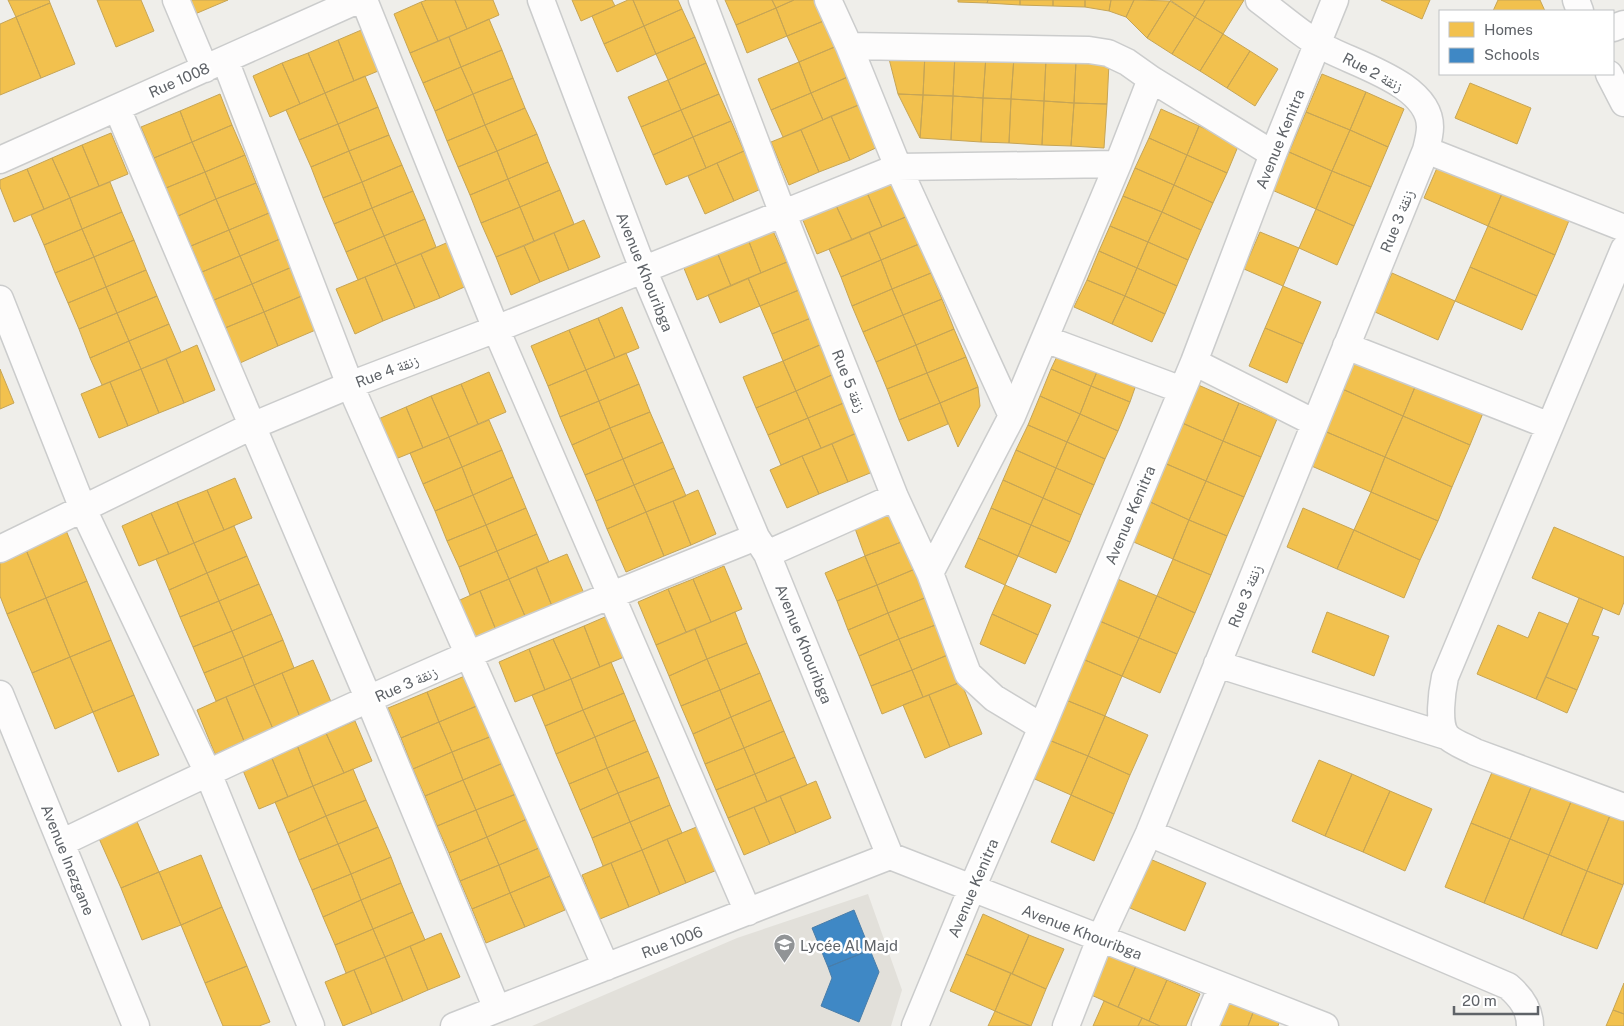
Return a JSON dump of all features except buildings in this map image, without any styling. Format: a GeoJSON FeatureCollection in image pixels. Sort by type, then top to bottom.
{"type":"FeatureCollection","features":[{"type":"Feature","properties":{"kind":"street"},"geometry":{"type":"LineString","coordinates":[[176,0],[215,64],[350,385],[606,967]]}},
{"type":"Feature","properties":{"kind":"street","name":"Rue 1008"},"geometry":{"type":"LineString","coordinates":[[0,160],[358,0]]}},
{"type":"Feature","properties":{"kind":"street"},"geometry":{"type":"LineString","coordinates":[[364,0],[496,329],[748,912]]}},
{"type":"Feature","properties":{"kind":"street","name":"Avenue Khouribga"},"geometry":{"type":"LineString","coordinates":[[541,0],[643,269],[762,546],[890,856],[1325,1026]]}},
{"type":"Feature","properties":{"kind":"street","name":"Rue 5 زنقة"},"geometry":{"type":"LineString","coordinates":[[702,0],[783,214],[895,497],[930,573],[968,674],[994,698],[1042,727]]}},
{"type":"Feature","properties":{"kind":"street"},"geometry":{"type":"LineString","coordinates":[[828,0],[849,46],[898,167],[1012,416]]}},
{"type":"Feature","properties":{"kind":"street"},"geometry":{"type":"LineString","coordinates":[[1259,0],[1318,44]]}},
{"type":"Feature","properties":{"kind":"street","name":"Avenue Kenitra"},"geometry":{"type":"LineString","coordinates":[[916,1026],[972,888],[1042,727],[1194,362],[1273,154],[1336,0]]}},
{"type":"Feature","properties":{"kind":"street","name":"Rue 2 زنقة"},"geometry":{"type":"LineString","coordinates":[[1318,44],[1398,81],[1412,93],[1424,106],[1429,117],[1430,127],[1423,157]]}},
{"type":"Feature","properties":{"kind":"street"},"geometry":{"type":"LineString","coordinates":[[849,46],[1089,50],[1108,53],[1121,59],[1150,79],[1273,154]]}},
{"type":"Feature","properties":{"kind":"street"},"geometry":{"type":"LineString","coordinates":[[1610,75],[1624,103]]}},
{"type":"Feature","properties":{"kind":"street"},"geometry":{"type":"LineString","coordinates":[[930,573],[1012,416],[1118,164],[1150,79]]}},
{"type":"Feature","properties":{"kind":"street"},"geometry":{"type":"LineString","coordinates":[[117,108],[369,700],[497,1009]]}},
{"type":"Feature","properties":{"kind":"street"},"geometry":{"type":"LineString","coordinates":[[1423,157],[1624,228]]}},
{"type":"Feature","properties":{"kind":"street","name":"Rue 3 زنقة"},"geometry":{"type":"LineString","coordinates":[[1066,1026],[1100,939],[1148,833],[1423,157]]}},
{"type":"Feature","properties":{"kind":"street"},"geometry":{"type":"LineString","coordinates":[[898,167],[1118,164]]}},
{"type":"Feature","properties":{"kind":"street","name":"Rue 4 زنقة"},"geometry":{"type":"LineString","coordinates":[[0,549],[252,426],[350,385],[496,329],[898,167]]}},
{"type":"Feature","properties":{"kind":"street"},"geometry":{"type":"LineString","coordinates":[[1446,736],[1442,722],[1441,696],[1445,677],[1624,249]]}},
{"type":"Feature","properties":{"kind":"street"},"geometry":{"type":"LineString","coordinates":[[0,299],[83,509],[208,773],[311,1026]]}},
{"type":"Feature","properties":{"kind":"street"},"geometry":{"type":"LineString","coordinates":[[1044,339],[1182,390]]}},
{"type":"Feature","properties":{"kind":"street"},"geometry":{"type":"LineString","coordinates":[[1346,346],[1550,426]]}},
{"type":"Feature","properties":{"kind":"street"},"geometry":{"type":"LineString","coordinates":[[1194,362],[1316,423]]}},
{"type":"Feature","properties":{"kind":"street","name":"Rue 3 زنقة"},"geometry":{"type":"LineString","coordinates":[[61,844],[208,773],[369,700],[612,595],[762,546],[895,497]]}},
{"type":"Feature","properties":{"kind":"street"},"geometry":{"type":"LineString","coordinates":[[1217,664],[1446,736],[1475,752],[1624,807]]}},
{"type":"Feature","properties":{"kind":"street","name":"Avenue Inezgane"},"geometry":{"type":"LineString","coordinates":[[0,694],[136,1026]]}},
{"type":"Feature","properties":{"kind":"street"},"geometry":{"type":"LineString","coordinates":[[1148,833],[1508,986],[1522,1000],[1530,1017],[1530,1026]]}},
{"type":"Feature","properties":{"kind":"street","name":"Rue 1006"},"geometry":{"type":"LineString","coordinates":[[454,1026],[890,856]]}},
{"type":"Feature","properties":{"kind":"street"},"geometry":{"type":"LineString","coordinates":[[1205,1026],[1222,986]]}},
{"type":"Feature","properties":{"kind":"shaded area","name":"Lycée Al Majd"},"geometry":{"type":"Polygon","coordinates":[[[868,894],[902,990],[891,1026],[532,1026],[737,938],[868,894]]]}},
{"type":"Feature","properties":{"kind":"place","name":"Lycée Al Majd"},"geometry":{"type":"Point","coordinates":[784,964]}}]}
